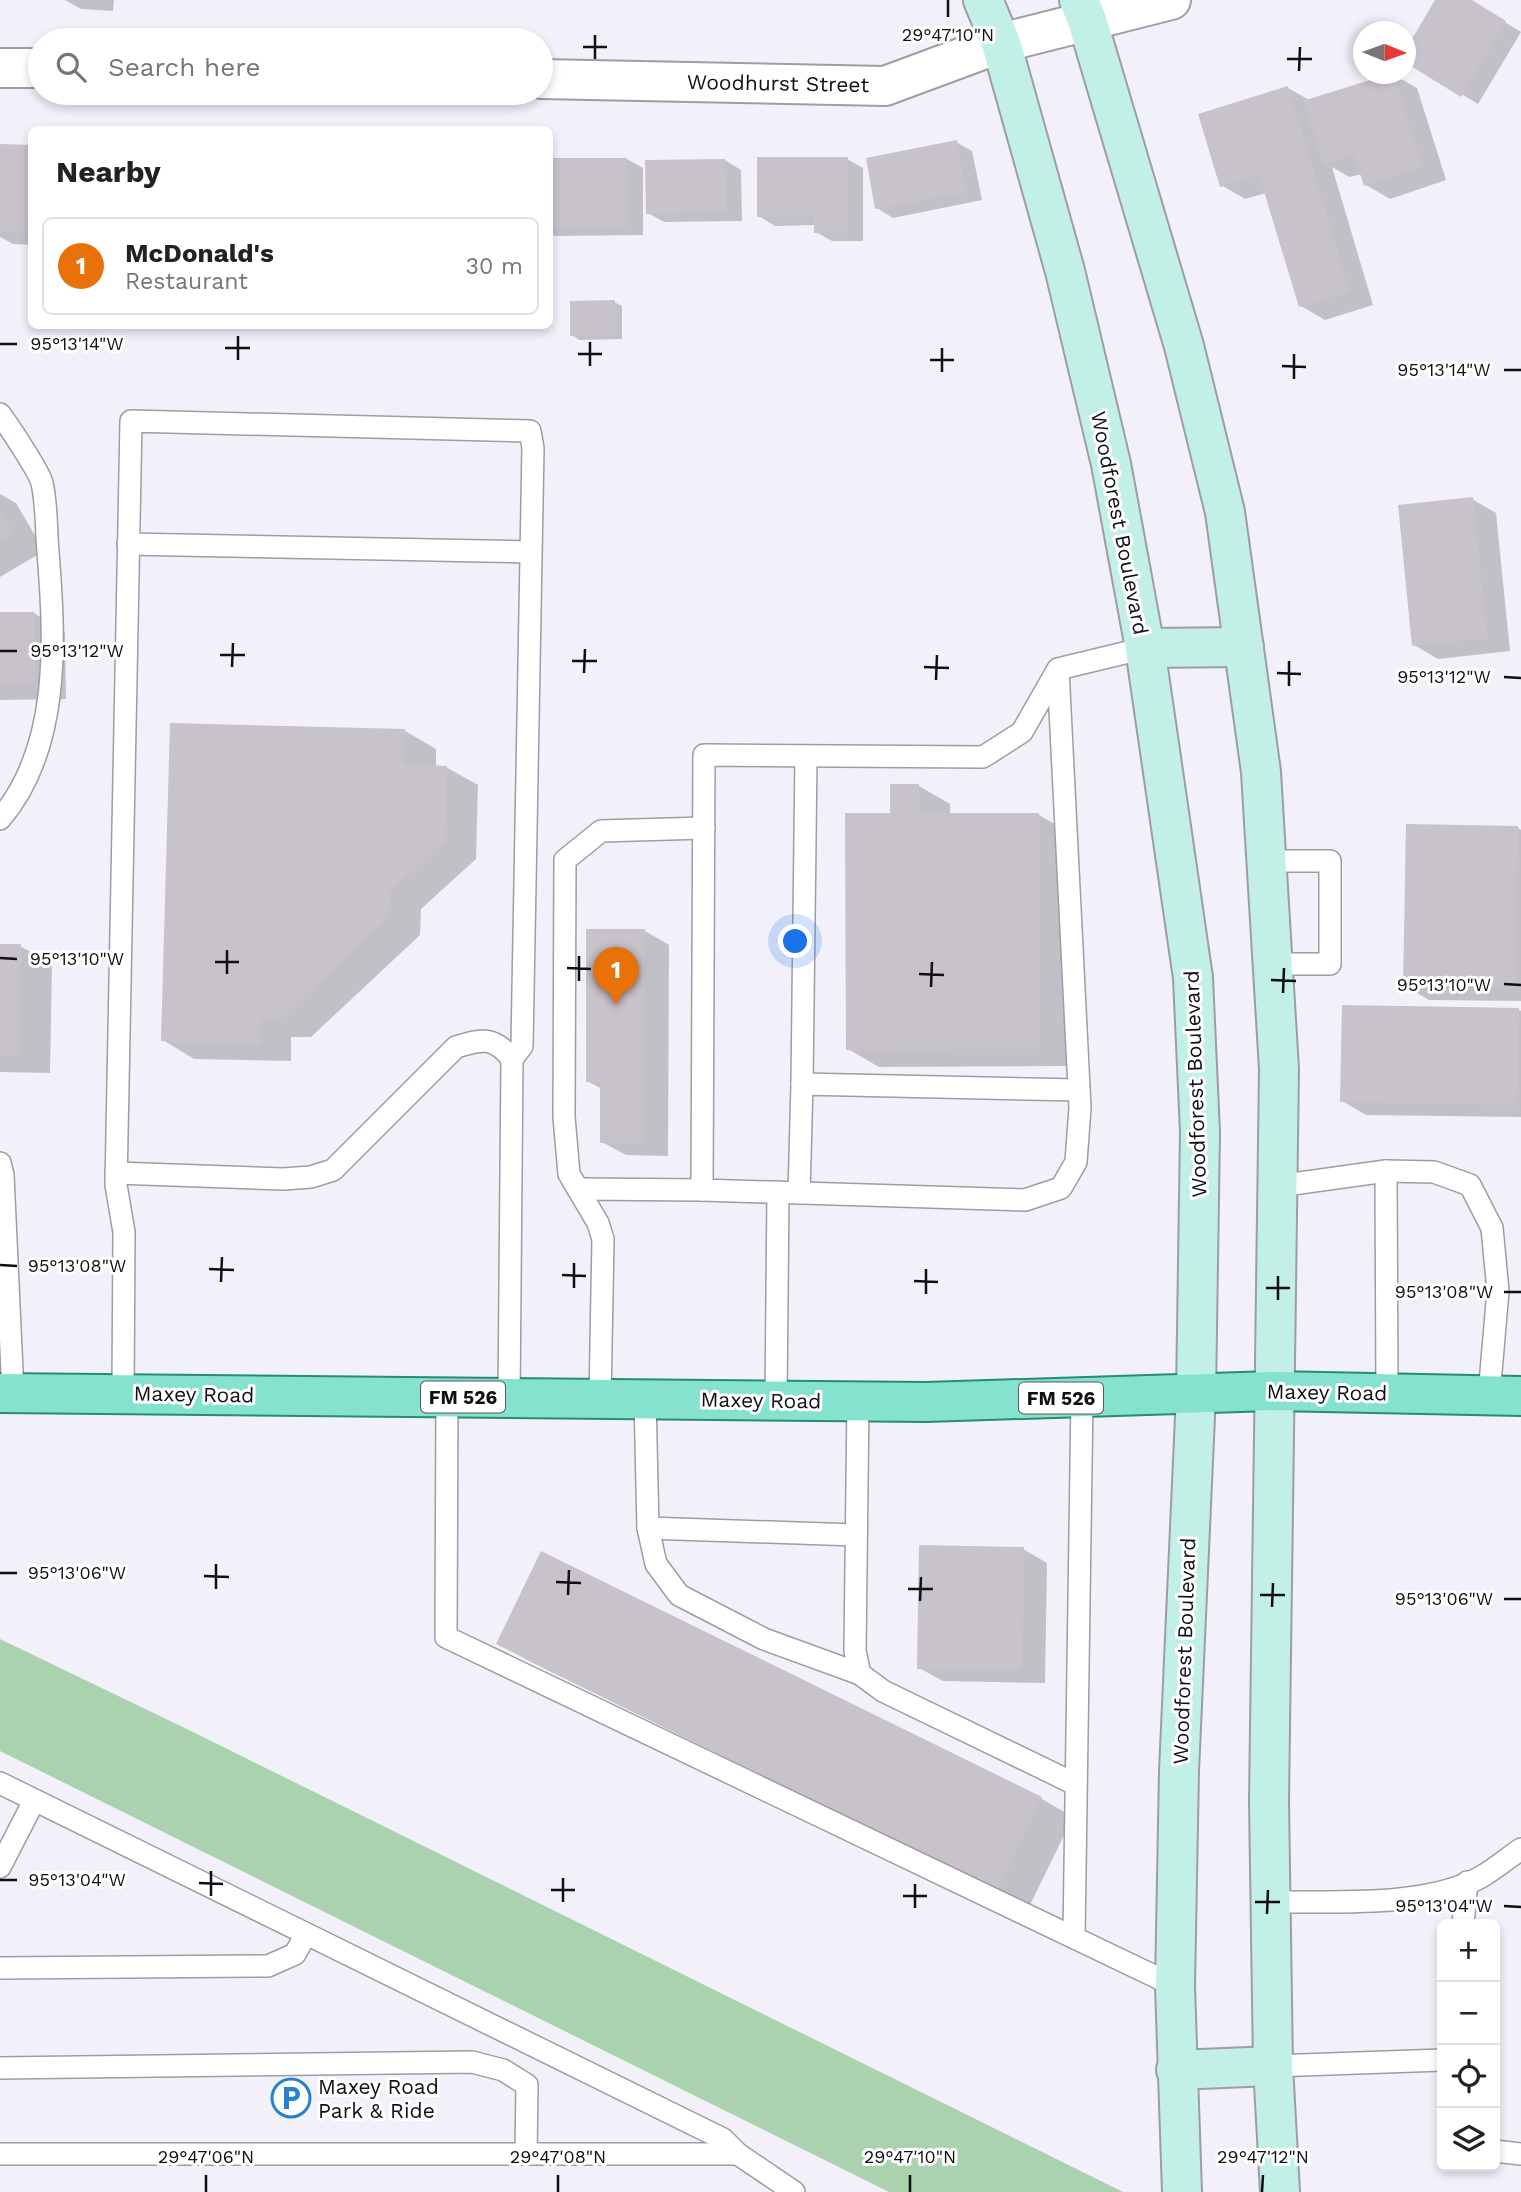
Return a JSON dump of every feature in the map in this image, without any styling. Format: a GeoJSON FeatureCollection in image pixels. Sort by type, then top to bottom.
{"type":"FeatureCollection","features":[{"type":"Feature","properties":{"kind":"main road","name":"Maxey Road"},"geometry":{"type":"LineString","coordinates":[[6,1393],[858,1401],[1082,1398],[1274,1391],[1505,1396]]}},
{"type":"Feature","properties":{"kind":"street","name":"Woodforest Boulevard"},"geometry":{"type":"LineString","coordinates":[[983,0],[1001,43],[1065,271],[1111,464],[1145,648],[1193,978],[1200,1132],[1196,1395],[1179,1770],[1175,1986],[1182,2192]]}},
{"type":"Feature","properties":{"kind":"street","name":"Woodhurst Street"},"geometry":{"type":"LineString","coordinates":[[553,79],[885,86],[1083,10],[1171,0]]}},
{"type":"Feature","properties":{"kind":"street"},"geometry":{"type":"LineString","coordinates":[[1083,10],[1184,346],[1225,512],[1261,772],[1279,1069],[1269,1801],[1273,2066],[1280,2192]]}},
{"type":"Feature","properties":{"kind":"street"},"geometry":{"type":"LineString","coordinates":[[0,68],[28,68]]}},
{"type":"Feature","properties":{"kind":"street"},"geometry":{"type":"LineString","coordinates":[[1145,648],[1244,647]]}},
{"type":"Feature","properties":{"kind":"street"},"geometry":{"type":"LineString","coordinates":[[1177,2070],[1273,2066]]}},
{"type":"Feature","properties":{"kind":"lane"},"geometry":{"type":"LineString","coordinates":[[0,414],[41,481],[51,592],[50,693],[43,736],[26,779],[0,819]]}},
{"type":"Feature","properties":{"kind":"lane"},"geometry":{"type":"LineString","coordinates":[[123,1394],[124,1232],[116,1173],[131,421],[530,431],[533,448],[522,1046],[512,1059],[509,1398]]}},
{"type":"Feature","properties":{"kind":"lane"},"geometry":{"type":"LineString","coordinates":[[128,544],[530,552]]}},
{"type":"Feature","properties":{"kind":"lane"},"geometry":{"type":"LineString","coordinates":[[702,1190],[704,754],[983,757],[1022,732],[1058,669],[1145,648]]}},
{"type":"Feature","properties":{"kind":"lane"},"geometry":{"type":"LineString","coordinates":[[578,1189],[788,1192],[1025,1200],[1061,1188],[1076,1162],[1080,1108],[1058,669]]}},
{"type":"Feature","properties":{"kind":"lane"},"geometry":{"type":"LineString","coordinates":[[776,1400],[788,1192],[802,1084],[806,756]]}},
{"type":"Feature","properties":{"kind":"lane"},"geometry":{"type":"LineString","coordinates":[[600,1399],[603,1239],[598,1223],[569,1174],[564,1117],[565,860],[601,831],[704,828]]}},
{"type":"Feature","properties":{"kind":"lane"},"geometry":{"type":"LineString","coordinates":[[1267,861],[1330,861],[1330,964],[1273,964]]}},
{"type":"Feature","properties":{"kind":"lane"},"geometry":{"type":"LineString","coordinates":[[116,1173],[283,1179],[311,1177],[333,1170],[456,1047],[477,1040],[493,1042],[504,1049],[512,1059]]}},
{"type":"Feature","properties":{"kind":"lane"},"geometry":{"type":"LineString","coordinates":[[802,1084],[1079,1090]]}},
{"type":"Feature","properties":{"kind":"lane"},"geometry":{"type":"LineString","coordinates":[[0,1163],[3,1175],[6,1393]]}},
{"type":"Feature","properties":{"kind":"lane"},"geometry":{"type":"LineString","coordinates":[[1278,1186],[1386,1171],[1434,1172],[1470,1185],[1492,1228],[1505,1396]]}},
{"type":"Feature","properties":{"kind":"lane"},"geometry":{"type":"LineString","coordinates":[[1386,1171],[1387,1393]]}},
{"type":"Feature","properties":{"kind":"lane"},"geometry":{"type":"LineString","coordinates":[[447,1397],[446,1637],[1175,1986]]}},
{"type":"Feature","properties":{"kind":"lane"},"geometry":{"type":"LineString","coordinates":[[1074,1937],[1082,1398]]}},
{"type":"Feature","properties":{"kind":"lane"},"geometry":{"type":"LineString","coordinates":[[645,1399],[648,1528],[656,1564],[679,1595],[764,1639],[860,1674],[883,1691],[1075,1784]]}},
{"type":"Feature","properties":{"kind":"lane"},"geometry":{"type":"LineString","coordinates":[[858,1401],[855,1651],[860,1674]]}},
{"type":"Feature","properties":{"kind":"lane"},"geometry":{"type":"LineString","coordinates":[[648,1528],[856,1535]]}},
{"type":"Feature","properties":{"kind":"lane"},"geometry":{"type":"LineString","coordinates":[[0,1783],[723,2139],[738,2154],[794,2192]]}},
{"type":"Feature","properties":{"kind":"lane"},"geometry":{"type":"LineString","coordinates":[[0,1867],[34,1801]]}},
{"type":"Feature","properties":{"kind":"lane"},"geometry":{"type":"LineString","coordinates":[[1271,1902],[1425,1897],[1480,1878],[1521,1849]]}},
{"type":"Feature","properties":{"kind":"lane"},"geometry":{"type":"LineString","coordinates":[[1463,1919],[1467,1882]]}},
{"type":"Feature","properties":{"kind":"lane"},"geometry":{"type":"LineString","coordinates":[[0,1968],[268,1966],[295,1954],[306,1934]]}},
{"type":"Feature","properties":{"kind":"lane"},"geometry":{"type":"LineString","coordinates":[[1273,2066],[1437,2060]]}},
{"type":"Feature","properties":{"kind":"lane"},"geometry":{"type":"LineString","coordinates":[[0,2068],[472,2062],[503,2070],[527,2085],[526,2154]]}},
{"type":"Feature","properties":{"kind":"lane"},"geometry":{"type":"LineString","coordinates":[[1500,2152],[1521,2154]]}},
{"type":"Feature","properties":{"kind":"lane"},"geometry":{"type":"LineString","coordinates":[[0,2154],[738,2154]]}},
{"type":"Feature","properties":{"kind":"green space"},"geometry":{"type":"Polygon","coordinates":[[[0,1639],[1123,2192],[889,2192],[0,1751],[0,1639]]]}},
{"type":"Feature","properties":{"kind":"building"},"geometry":{"type":"Polygon","coordinates":[[[1435,0],[1472,0],[1506,21],[1461,97],[1416,69],[1416,32],[1435,0]]]}},
{"type":"Feature","properties":{"kind":"building"},"geometry":{"type":"Polygon","coordinates":[[[1357,84],[1396,84],[1423,167],[1364,186],[1354,155],[1324,165],[1303,101],[1357,84]]]}},
{"type":"Feature","properties":{"kind":"building"},"geometry":{"type":"Polygon","coordinates":[[[1288,86],[1350,292],[1299,307],[1259,175],[1220,187],[1198,114],[1288,86]]]}},
{"type":"Feature","properties":{"kind":"building"},"geometry":{"type":"Polygon","coordinates":[[[957,140],[966,192],[875,209],[866,158],[957,140]]]}},
{"type":"Feature","properties":{"kind":"building"},"geometry":{"type":"Polygon","coordinates":[[[0,144],[28,145],[28,233],[0,232],[0,144]]]}},
{"type":"Feature","properties":{"kind":"building"},"geometry":{"type":"Polygon","coordinates":[[[757,157],[848,157],[848,233],[814,233],[814,217],[757,217],[757,157]]]}},
{"type":"Feature","properties":{"kind":"building"},"geometry":{"type":"Polygon","coordinates":[[[553,158],[627,158],[628,227],[553,228],[553,158]]]}},
{"type":"Feature","properties":{"kind":"building"},"geometry":{"type":"Polygon","coordinates":[[[725,159],[726,212],[646,214],[645,160],[725,159]]]}},
{"type":"Feature","properties":{"kind":"building"},"geometry":{"type":"Polygon","coordinates":[[[615,300],[615,336],[570,336],[570,301],[615,300]]]}},
{"type":"Feature","properties":{"kind":"building"},"geometry":{"type":"Polygon","coordinates":[[[1473,497],[1487,638],[1412,646],[1398,505],[1473,497]]]}},
{"type":"Feature","properties":{"kind":"building"},"geometry":{"type":"Polygon","coordinates":[[[0,509],[14,532],[0,540],[0,509]]]}},
{"type":"Feature","properties":{"kind":"building"},"geometry":{"type":"Polygon","coordinates":[[[0,612],[34,612],[35,682],[0,683],[0,612]]]}},
{"type":"Feature","properties":{"kind":"building"},"geometry":{"type":"Polygon","coordinates":[[[170,723],[405,729],[404,764],[447,766],[445,841],[390,891],[389,917],[279,1020],[260,1019],[260,1044],[161,1041],[170,723]]]}},
{"type":"Feature","properties":{"kind":"building"},"geometry":{"type":"Polygon","coordinates":[[[890,784],[919,784],[919,813],[1039,813],[1040,1049],[846,1050],[845,813],[890,813],[890,784]]]}},
{"type":"Feature","properties":{"kind":"building"},"geometry":{"type":"Polygon","coordinates":[[[1406,824],[1518,826],[1515,989],[1403,987],[1406,824]]]}},
{"type":"Feature","properties":{"kind":"building"},"geometry":{"type":"Polygon","coordinates":[[[586,929],[645,929],[644,1143],[600,1143],[600,1082],[586,1082],[586,929]]]}},
{"type":"Feature","properties":{"kind":"building"},"geometry":{"type":"Polygon","coordinates":[[[0,944],[21,944],[19,1056],[0,1056],[0,944]]]}},
{"type":"Feature","properties":{"kind":"building"},"geometry":{"type":"Polygon","coordinates":[[[1342,1005],[1519,1008],[1517,1105],[1340,1102],[1342,1005]]]}},
{"type":"Feature","properties":{"kind":"building"},"geometry":{"type":"Polygon","coordinates":[[[919,1545],[1024,1547],[1022,1670],[917,1669],[919,1545]]]}},
{"type":"Feature","properties":{"kind":"building"},"geometry":{"type":"Polygon","coordinates":[[[541,1551],[1042,1797],[997,1891],[496,1644],[541,1551]]]}},
{"type":"Feature","properties":{"kind":"place","name":"McDonald's"},"geometry":{"type":"Point","coordinates":[616,1005]}},
{"type":"Feature","properties":{"kind":"place","name":"Maxey Road Park & Ride"},"geometry":{"type":"Point","coordinates":[291,2098]}}]}
